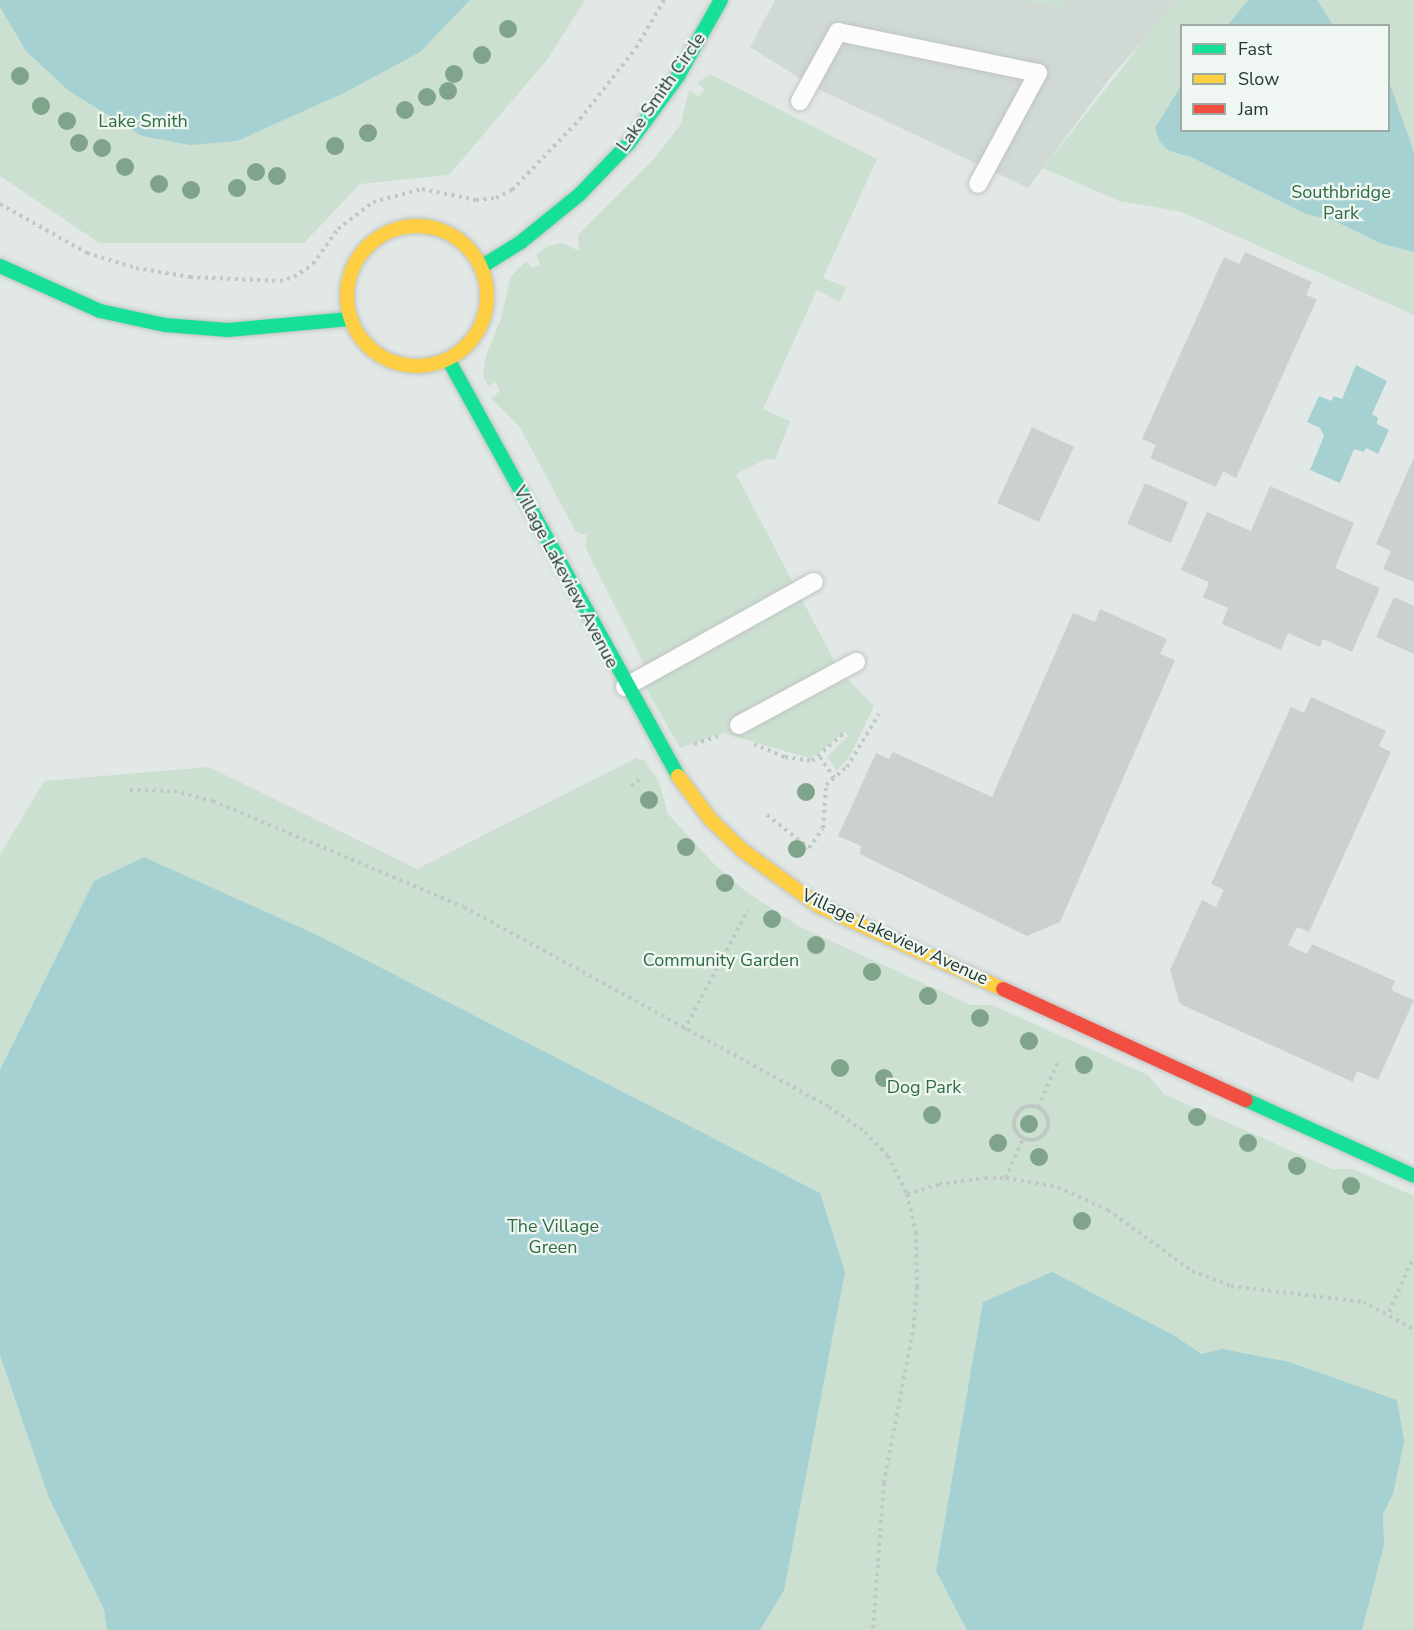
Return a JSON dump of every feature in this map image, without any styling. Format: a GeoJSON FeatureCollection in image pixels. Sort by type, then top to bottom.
{"type":"FeatureCollection","features":[{"type":"Feature","properties":{"kind":"street","name":"Lake Smith Circle"},"geometry":{"type":"LineString","coordinates":[[481,267],[521,242],[580,194],[629,143],[678,76],[722,0]]}},
{"type":"Feature","properties":{"kind":"street"},"geometry":{"type":"LineString","coordinates":[[425,226],[448,233],[467,247],[481,267],[487,288],[486,309],[472,338],[448,359],[415,366],[383,357],[369,347],[350,320],[346,296],[350,273],[362,252],[387,233],[402,227],[425,226]]}},
{"type":"Feature","properties":{"kind":"street"},"geometry":{"type":"LineString","coordinates":[[0,266],[100,311],[165,325],[228,330],[350,320]]}},
{"type":"Feature","properties":{"kind":"street","name":"Village Lakeview Avenue"},"geometry":{"type":"LineString","coordinates":[[448,359],[667,762],[710,819],[742,850],[819,906],[1414,1176]]}},
{"type":"Feature","properties":{"kind":"lane"},"geometry":{"type":"LineString","coordinates":[[800,101],[838,32],[1038,73],[978,184]]}},
{"type":"Feature","properties":{"kind":"lane"},"geometry":{"type":"LineString","coordinates":[[625,687],[814,582]]}},
{"type":"Feature","properties":{"kind":"lane"},"geometry":{"type":"LineString","coordinates":[[732,731],[856,662]]}},
{"type":"Feature","properties":{"kind":"path"},"geometry":{"type":"LineString","coordinates":[[0,204],[87,253],[136,268],[190,277],[280,281],[294,277],[313,264],[338,229],[373,201],[422,189],[476,200],[496,198],[512,189],[580,119],[636,48],[664,0]]}},
{"type":"Feature","properties":{"kind":"path"},"geometry":{"type":"LineString","coordinates":[[767,815],[809,848],[823,828],[826,785],[848,766],[879,714]]}},
{"type":"Feature","properties":{"kind":"path"},"geometry":{"type":"LineString","coordinates":[[631,786],[697,742],[732,731]]}},
{"type":"Feature","properties":{"kind":"path"},"geometry":{"type":"LineString","coordinates":[[749,742],[802,761],[820,757],[845,732]]}},
{"type":"Feature","properties":{"kind":"path"},"geometry":{"type":"LineString","coordinates":[[820,757],[834,778]]}},
{"type":"Feature","properties":{"kind":"path"},"geometry":{"type":"LineString","coordinates":[[130,790],[174,791],[213,801],[464,908],[684,1030],[829,1107],[865,1132],[888,1156],[907,1194],[916,1232],[916,1287],[914,1325],[884,1483],[873,1630]]}},
{"type":"Feature","properties":{"kind":"path"},"geometry":{"type":"LineString","coordinates":[[684,1030],[748,910]]}},
{"type":"Feature","properties":{"kind":"path"},"geometry":{"type":"LineString","coordinates":[[1038,1107],[1058,1062]]}},
{"type":"Feature","properties":{"kind":"path"},"geometry":{"type":"LineString","coordinates":[[1024,1106],[1038,1107],[1048,1119],[1045,1133],[1038,1138],[1023,1138],[1014,1129],[1015,1115],[1024,1106]]}},
{"type":"Feature","properties":{"kind":"path"},"geometry":{"type":"LineString","coordinates":[[1006,1178],[1023,1138]]}},
{"type":"Feature","properties":{"kind":"path"},"geometry":{"type":"LineString","coordinates":[[907,1194],[939,1184],[1006,1178],[1080,1196],[1108,1210],[1192,1271],[1231,1286],[1353,1300],[1389,1312],[1414,1329]]}},
{"type":"Feature","properties":{"kind":"path"},"geometry":{"type":"LineString","coordinates":[[1389,1312],[1414,1257]]}},
{"type":"Feature","properties":{"kind":"shaded area"},"geometry":{"type":"Polygon","coordinates":[[[775,0],[1180,0],[1109,79],[1028,188],[814,87],[750,47],[775,0]]]}},
{"type":"Feature","properties":{"kind":"green space","name":"Lake Smith"},"geometry":{"type":"Polygon","coordinates":[[[0,0],[585,0],[547,60],[449,175],[360,184],[304,243],[99,243],[0,176],[0,0]]]}},
{"type":"Feature","properties":{"kind":"green space"},"geometry":{"type":"Polygon","coordinates":[[[1021,0],[1068,0],[1061,8],[1021,0]]]}},
{"type":"Feature","properties":{"kind":"green space","name":"Southbridge Park"},"geometry":{"type":"Polygon","coordinates":[[[1176,0],[1414,0],[1414,315],[1182,212],[1119,201],[1043,168],[1176,0]]]}},
{"type":"Feature","properties":{"kind":"green space"},"geometry":{"type":"Polygon","coordinates":[[[710,74],[877,159],[823,278],[846,287],[840,302],[817,290],[763,409],[790,421],[775,460],[766,459],[736,474],[839,670],[874,706],[850,756],[837,771],[827,757],[848,736],[845,732],[811,759],[724,733],[680,748],[643,683],[643,662],[585,547],[587,535],[576,532],[519,426],[491,398],[500,391],[496,382],[488,386],[483,375],[486,356],[500,321],[511,276],[526,261],[533,268],[540,264],[536,254],[549,246],[562,243],[579,251],[578,235],[654,159],[681,124],[688,93],[691,91],[699,97],[705,89],[697,83],[710,74]]]}},
{"type":"Feature","properties":{"kind":"green space","name":"The Village Green"},"geometry":{"type":"Polygon","coordinates":[[[636,758],[645,761],[659,782],[668,814],[712,862],[744,890],[800,927],[971,1005],[992,1005],[1148,1075],[1164,1094],[1332,1169],[1353,1169],[1414,1196],[1414,1630],[0,1630],[0,855],[44,781],[209,767],[417,869],[636,758]]]}},
{"type":"Feature","properties":{"kind":"water","name":"Lake Smith"},"geometry":{"type":"Polygon","coordinates":[[[0,0],[470,0],[420,52],[344,93],[237,141],[190,145],[142,136],[69,91],[26,51],[0,7],[0,0]]]}},
{"type":"Feature","properties":{"kind":"water"},"geometry":{"type":"Polygon","coordinates":[[[1248,0],[1317,0],[1332,24],[1229,24],[1248,0]]]}},
{"type":"Feature","properties":{"kind":"water"},"geometry":{"type":"Polygon","coordinates":[[[1390,85],[1414,152],[1414,252],[1380,243],[1333,220],[1306,214],[1191,157],[1169,151],[1160,142],[1155,128],[1180,88],[1180,132],[1390,132],[1390,85]]]}},
{"type":"Feature","properties":{"kind":"water"},"geometry":{"type":"Polygon","coordinates":[[[1356,365],[1387,381],[1372,414],[1378,418],[1377,424],[1389,430],[1378,454],[1366,448],[1364,452],[1354,449],[1340,483],[1310,470],[1324,436],[1320,428],[1307,422],[1319,396],[1331,401],[1334,396],[1342,399],[1356,365]]]}},
{"type":"Feature","properties":{"kind":"water"},"geometry":{"type":"Polygon","coordinates":[[[144,857],[317,935],[820,1193],[845,1272],[784,1590],[760,1630],[107,1630],[104,1609],[49,1498],[0,1355],[0,1070],[94,881],[144,857]]]}},
{"type":"Feature","properties":{"kind":"water"},"geometry":{"type":"Polygon","coordinates":[[[1052,1272],[1175,1336],[1201,1354],[1222,1349],[1289,1362],[1397,1400],[1404,1441],[1393,1494],[1383,1514],[1384,1545],[1362,1630],[967,1630],[936,1571],[983,1302],[1052,1272]]]}},
{"type":"Feature","properties":{"kind":"building"},"geometry":{"type":"Polygon","coordinates":[[[1245,252],[1312,282],[1306,295],[1317,299],[1236,478],[1223,471],[1216,487],[1150,458],[1156,445],[1142,439],[1224,257],[1239,264],[1245,252]]]}},
{"type":"Feature","properties":{"kind":"building"},"geometry":{"type":"Polygon","coordinates":[[[1032,427],[1074,447],[1039,522],[997,503],[1032,427]]]}},
{"type":"Feature","properties":{"kind":"building"},"geometry":{"type":"Polygon","coordinates":[[[1414,457],[1414,582],[1383,569],[1391,551],[1376,544],[1414,457]]]}},
{"type":"Feature","properties":{"kind":"building"},"geometry":{"type":"Polygon","coordinates":[[[1145,483],[1188,502],[1171,543],[1127,524],[1145,483]]]}},
{"type":"Feature","properties":{"kind":"building"},"geometry":{"type":"Polygon","coordinates":[[[1270,486],[1354,523],[1335,568],[1380,588],[1352,652],[1323,639],[1320,647],[1288,633],[1281,650],[1222,624],[1228,608],[1203,597],[1209,582],[1181,570],[1207,512],[1251,531],[1270,486]]]}},
{"type":"Feature","properties":{"kind":"building"},"geometry":{"type":"Polygon","coordinates":[[[1394,597],[1414,606],[1414,654],[1376,637],[1394,597]]]}},
{"type":"Feature","properties":{"kind":"building"},"geometry":{"type":"Polygon","coordinates":[[[1100,609],[1167,639],[1160,654],[1175,660],[1060,922],[1027,936],[860,854],[861,846],[838,836],[876,753],[889,759],[893,752],[992,797],[1073,613],[1095,622],[1100,609]]]}},
{"type":"Feature","properties":{"kind":"building"},"geometry":{"type":"Polygon","coordinates":[[[1311,697],[1386,731],[1379,746],[1391,752],[1309,932],[1297,927],[1288,945],[1307,954],[1312,944],[1395,981],[1391,990],[1414,1000],[1378,1080],[1357,1071],[1353,1082],[1180,1004],[1170,970],[1202,900],[1216,907],[1224,890],[1211,884],[1291,707],[1304,713],[1311,697]]]}},
{"type":"Feature","properties":{"kind":"traffic: fast"},"geometry":{"type":"LineString","coordinates":[[481,267],[521,242],[580,194],[629,143],[678,76],[721,0]]}},
{"type":"Feature","properties":{"kind":"traffic: fast"},"geometry":{"type":"LineString","coordinates":[[0,266],[100,311],[165,325],[228,330],[350,319]]}},
{"type":"Feature","properties":{"kind":"traffic: fast"},"geometry":{"type":"LineString","coordinates":[[448,359],[678,776]]}},
{"type":"Feature","properties":{"kind":"traffic: fast"},"geometry":{"type":"LineString","coordinates":[[1246,1100],[1414,1176]]}},
{"type":"Feature","properties":{"kind":"traffic: slow"},"geometry":{"type":"LineString","coordinates":[[417,226],[444,232],[456,238],[466,247],[475,257],[481,269],[487,296],[481,323],[475,335],[466,345],[456,354],[444,360],[417,366],[390,360],[378,354],[368,345],[359,335],[353,323],[347,296],[353,269],[359,257],[368,247],[378,238],[390,232],[417,226]]}},
{"type":"Feature","properties":{"kind":"traffic: slow"},"geometry":{"type":"LineString","coordinates":[[678,776],[710,819],[742,850],[819,906],[1003,989]]}},
{"type":"Feature","properties":{"kind":"traffic: jam"},"geometry":{"type":"LineString","coordinates":[[1003,989],[1246,1100]]}},
{"type":"Feature","properties":{"kind":"park label","name":"Community Garden"},"geometry":{"type":"Point","coordinates":[721,960]}},
{"type":"Feature","properties":{"kind":"park label","name":"Dog Park"},"geometry":{"type":"Point","coordinates":[924,1087]}}]}
